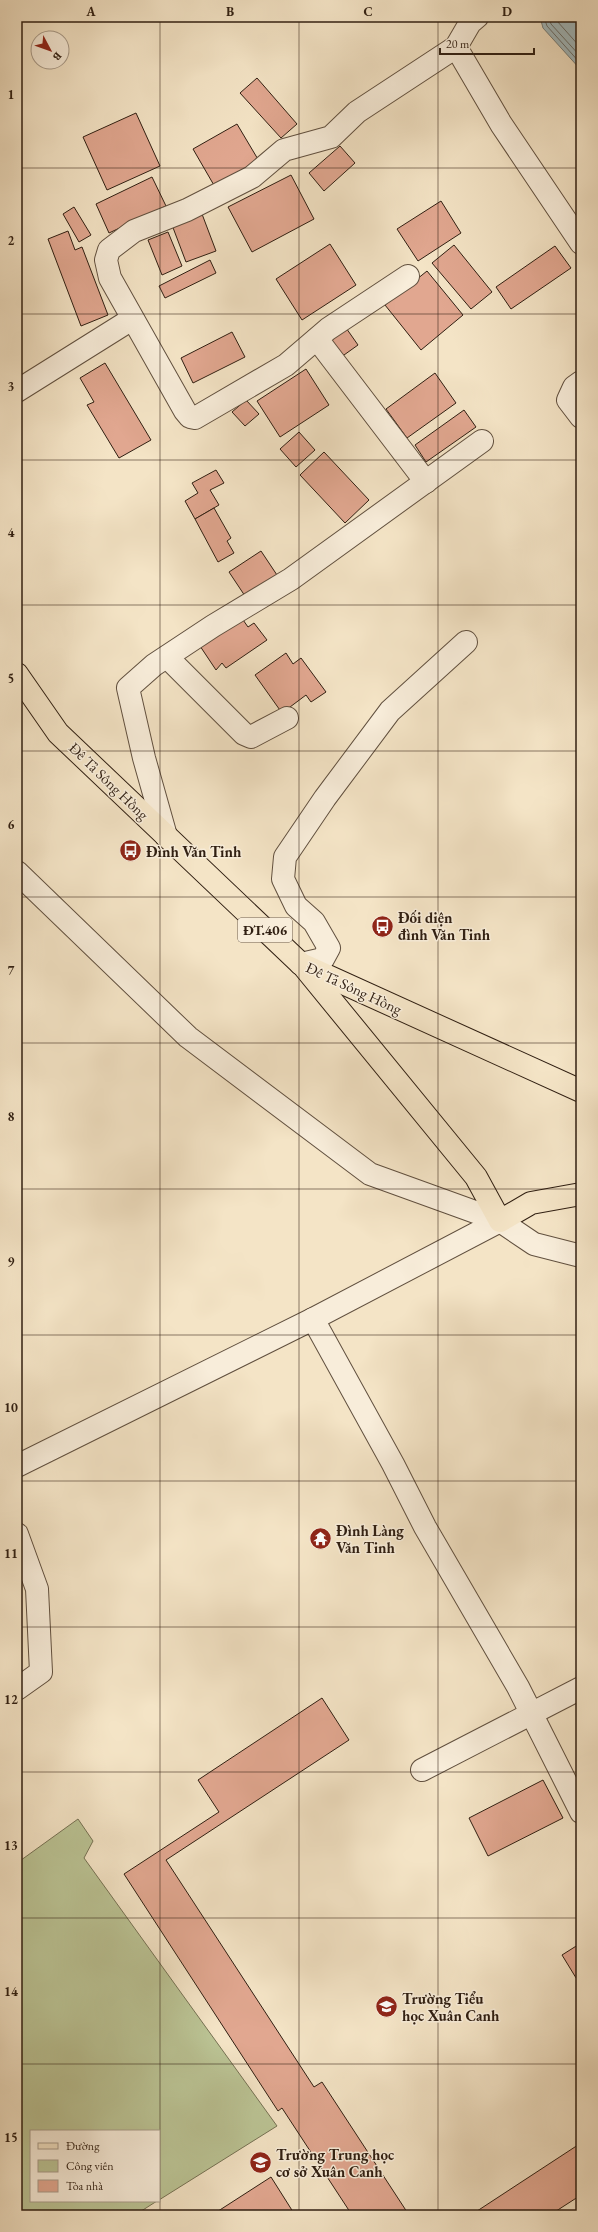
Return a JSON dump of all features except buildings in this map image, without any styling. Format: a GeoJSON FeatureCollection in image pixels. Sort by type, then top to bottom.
{"type":"FeatureCollection","features":[{"type":"Feature","properties":{"kind":"main road","name":"Đê Tả Sông Hồng"},"geometry":{"type":"LineString","coordinates":[[17,674],[58,733],[301,964],[581,1091]]}},
{"type":"Feature","properties":{"kind":"main road"},"geometry":{"type":"LineString","coordinates":[[301,964],[476,1177],[500,1221],[531,1203],[581,1194]]}},
{"type":"Feature","properties":{"kind":"street"},"geometry":{"type":"LineString","coordinates":[[408,276],[328,329],[286,365],[195,418],[190,417],[185,411],[132,319],[110,278],[106,260],[109,250],[116,243],[134,231],[188,210],[252,177],[284,150],[331,137],[357,112],[456,48],[471,19]]}},
{"type":"Feature","properties":{"kind":"street"},"geometry":{"type":"LineString","coordinates":[[456,48],[501,124],[581,243]]}},
{"type":"Feature","properties":{"kind":"street"},"geometry":{"type":"LineString","coordinates":[[17,391],[132,319]]}},
{"type":"Feature","properties":{"kind":"street"},"geometry":{"type":"LineString","coordinates":[[317,339],[426,482]]}},
{"type":"Feature","properties":{"kind":"street"},"geometry":{"type":"LineString","coordinates":[[581,382],[574,387],[568,400],[581,417]]}},
{"type":"Feature","properties":{"kind":"street"},"geometry":{"type":"LineString","coordinates":[[166,836],[144,758],[128,688],[167,657],[213,626],[292,579],[482,441]]}},
{"type":"Feature","properties":{"kind":"street"},"geometry":{"type":"LineString","coordinates":[[301,964],[323,959],[329,948],[314,922],[296,906],[283,879],[285,857],[325,798],[390,711],[466,642]]}},
{"type":"Feature","properties":{"kind":"street"},"geometry":{"type":"LineString","coordinates":[[167,657],[244,734],[251,737],[287,718]]}},
{"type":"Feature","properties":{"kind":"street"},"geometry":{"type":"LineString","coordinates":[[17,872],[188,1037],[370,1174],[500,1221],[534,1244],[581,1256]]}},
{"type":"Feature","properties":{"kind":"street"},"geometry":{"type":"LineString","coordinates":[[17,1466],[313,1319],[500,1221]]}},
{"type":"Feature","properties":{"kind":"street"},"geometry":{"type":"LineString","coordinates":[[313,1319],[393,1464],[425,1527],[514,1680],[530,1715],[581,1812]]}},
{"type":"Feature","properties":{"kind":"street"},"geometry":{"type":"LineString","coordinates":[[17,1534],[37,1589],[41,1672],[17,1689]]}},
{"type":"Feature","properties":{"kind":"street"},"geometry":{"type":"LineString","coordinates":[[422,1770],[581,1688]]}},
{"type":"Feature","properties":{"kind":"green space"},"geometry":{"type":"Polygon","coordinates":[[[78,1819],[93,1841],[84,1858],[277,2126],[160,2199],[160,2130],[30,2130],[30,2202],[155,2202],[135,2215],[17,2215],[17,1863],[78,1819]]]}},
{"type":"Feature","properties":{"kind":"water"},"geometry":{"type":"Polygon","coordinates":[[[540,17],[581,17],[581,70],[543,28],[540,17]]]}},
{"type":"Feature","properties":{"kind":"place","name":"Đình Văn Tinh"},"geometry":{"type":"Point","coordinates":[130,851]}},
{"type":"Feature","properties":{"kind":"place","name":"Đối diện đình Văn Tinh"},"geometry":{"type":"Point","coordinates":[382,926]}},
{"type":"Feature","properties":{"kind":"place","name":"Đình Làng Văn Tinh"},"geometry":{"type":"Point","coordinates":[321,1539]}},
{"type":"Feature","properties":{"kind":"place","name":"Trường Tiểu học Xuân Canh"},"geometry":{"type":"Point","coordinates":[386,2007]}},
{"type":"Feature","properties":{"kind":"place","name":"Trường Trung học cơ sở Xuân Canh"},"geometry":{"type":"Point","coordinates":[260,2163]}}]}
